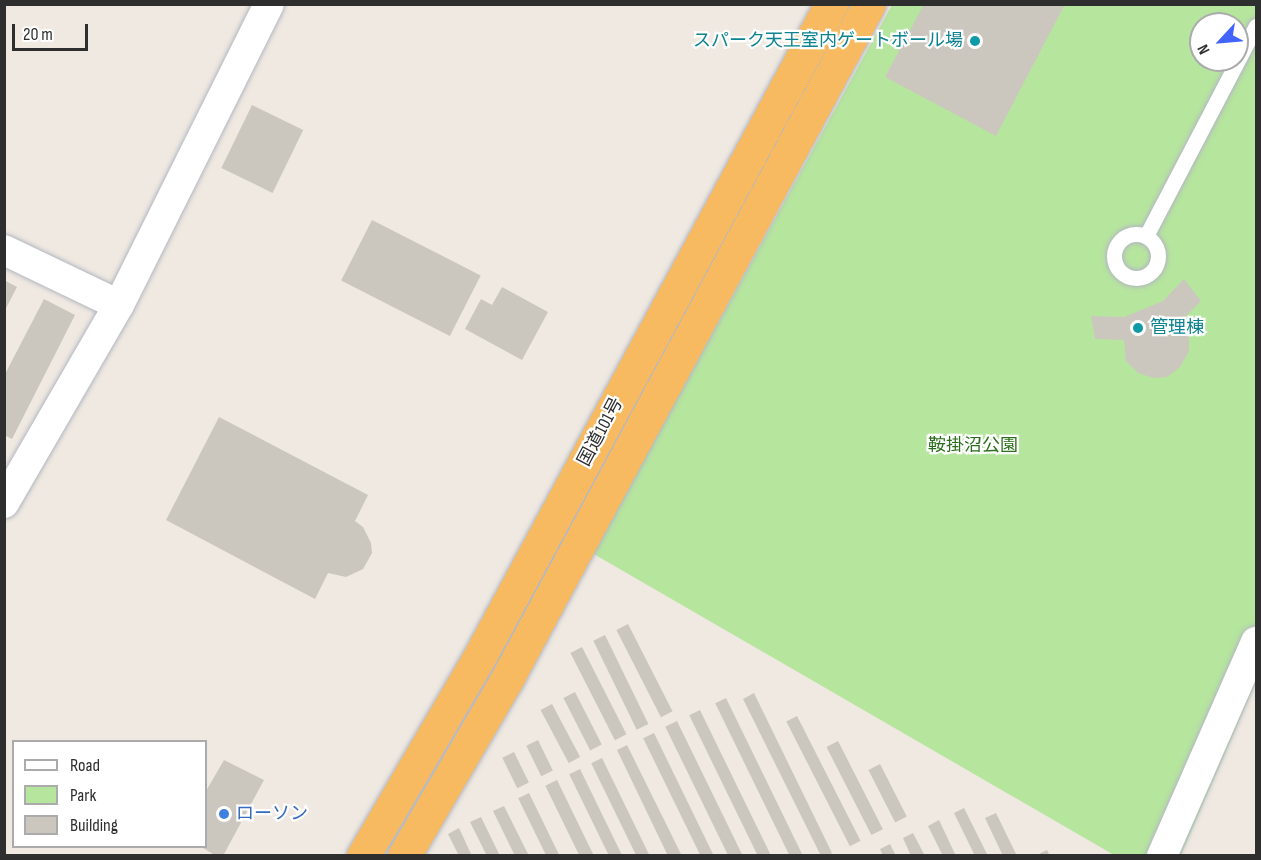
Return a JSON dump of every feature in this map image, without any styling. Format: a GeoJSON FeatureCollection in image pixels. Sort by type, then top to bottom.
{"type":"FeatureCollection","features":[{"type":"Feature","properties":{"kind":"highway","name":"国道101号"},"geometry":{"type":"LineString","coordinates":[[363,855],[482,652],[831,4]]}},
{"type":"Feature","properties":{"kind":"highway","name":"国道101号"},"geometry":{"type":"LineString","coordinates":[[404,855],[507,679],[869,4]]}},
{"type":"Feature","properties":{"kind":"street"},"geometry":{"type":"LineString","coordinates":[[4,503],[119,305],[269,4]]}},
{"type":"Feature","properties":{"kind":"street"},"geometry":{"type":"LineString","coordinates":[[4,250],[119,305]]}},
{"type":"Feature","properties":{"kind":"street"},"geometry":{"type":"LineString","coordinates":[[1162,855],[1257,642]]}},
{"type":"Feature","properties":{"kind":"lane"},"geometry":{"type":"LineString","coordinates":[[1146,236],[1257,26]]}},
{"type":"Feature","properties":{"kind":"green space","name":"鞍掛沼公園"},"geometry":{"type":"Polygon","coordinates":[[[892,5],[1256,5],[1256,682],[1181,855],[1114,855],[592,553],[892,5]]]}},
{"type":"Feature","properties":{"kind":"building","name":"スパーク天王室内ゲートボール場"},"geometry":{"type":"Polygon","coordinates":[[[924,4],[1065,4],[996,136],[885,77],[924,4]]]}},
{"type":"Feature","properties":{"kind":"building"},"geometry":{"type":"Polygon","coordinates":[[[252,105],[303,130],[273,193],[221,168],[252,105]]]}},
{"type":"Feature","properties":{"kind":"building"},"geometry":{"type":"Polygon","coordinates":[[[372,220],[481,275],[450,336],[341,281],[372,220]]]}},
{"type":"Feature","properties":{"kind":"building","name":"管理棟"},"geometry":{"type":"Polygon","coordinates":[[[1184,279],[1201,301],[1179,323],[1189,333],[1189,351],[1180,367],[1167,377],[1153,378],[1138,373],[1126,361],[1124,340],[1095,339],[1091,316],[1124,317],[1163,301],[1184,279]]]}},
{"type":"Feature","properties":{"kind":"building"},"geometry":{"type":"Polygon","coordinates":[[[4,280],[17,287],[4,312],[4,280]]]}},
{"type":"Feature","properties":{"kind":"building"},"geometry":{"type":"Polygon","coordinates":[[[502,287],[548,312],[522,360],[465,329],[481,299],[492,305],[502,287]]]}},
{"type":"Feature","properties":{"kind":"building"},"geometry":{"type":"Polygon","coordinates":[[[44,299],[75,315],[12,439],[4,435],[4,376],[44,299]]]}},
{"type":"Feature","properties":{"kind":"building"},"geometry":{"type":"Polygon","coordinates":[[[219,417],[368,495],[355,521],[363,527],[371,543],[372,553],[363,569],[346,577],[328,573],[315,599],[166,520],[219,417]]]}},
{"type":"Feature","properties":{"kind":"building"},"geometry":{"type":"Polygon","coordinates":[[[628,624],[672,711],[661,717],[616,630],[628,624]]]}},
{"type":"Feature","properties":{"kind":"building"},"geometry":{"type":"Polygon","coordinates":[[[605,635],[648,724],[637,730],[593,641],[605,635]]]}},
{"type":"Feature","properties":{"kind":"building"},"geometry":{"type":"Polygon","coordinates":[[[582,647],[626,734],[615,740],[570,653],[582,647]]]}},
{"type":"Feature","properties":{"kind":"building"},"geometry":{"type":"Polygon","coordinates":[[[575,692],[602,745],[590,750],[563,698],[575,692]]]}},
{"type":"Feature","properties":{"kind":"building"},"geometry":{"type":"Polygon","coordinates":[[[754,693],[832,853],[827,856],[821,856],[743,699],[754,693]]]}},
{"type":"Feature","properties":{"kind":"building"},"geometry":{"type":"Polygon","coordinates":[[[726,698],[803,856],[790,856],[715,703],[726,698]]]}},
{"type":"Feature","properties":{"kind":"building"},"geometry":{"type":"Polygon","coordinates":[[[552,704],[580,757],[569,763],[541,710],[552,704]]]}},
{"type":"Feature","properties":{"kind":"building"},"geometry":{"type":"Polygon","coordinates":[[[700,710],[771,856],[758,856],[689,715],[700,710]]]}},
{"type":"Feature","properties":{"kind":"building"},"geometry":{"type":"Polygon","coordinates":[[[797,716],[861,841],[850,846],[786,721],[797,716]]]}},
{"type":"Feature","properties":{"kind":"building"},"geometry":{"type":"Polygon","coordinates":[[[677,721],[743,856],[728,856],[665,727],[677,721]]]}},
{"type":"Feature","properties":{"kind":"building"},"geometry":{"type":"Polygon","coordinates":[[[654,733],[714,856],[701,856],[643,738],[654,733]]]}},
{"type":"Feature","properties":{"kind":"building"},"geometry":{"type":"Polygon","coordinates":[[[538,740],[553,771],[541,776],[526,746],[538,740]]]}},
{"type":"Feature","properties":{"kind":"building"},"geometry":{"type":"Polygon","coordinates":[[[838,741],[883,829],[871,835],[826,747],[838,741]]]}},
{"type":"Feature","properties":{"kind":"building"},"geometry":{"type":"Polygon","coordinates":[[[627,745],[682,856],[668,856],[617,750],[627,745]]]}},
{"type":"Feature","properties":{"kind":"building"},"geometry":{"type":"Polygon","coordinates":[[[514,752],[529,783],[517,788],[502,758],[514,752]]]}},
{"type":"Feature","properties":{"kind":"building"},"geometry":{"type":"Polygon","coordinates":[[[602,758],[650,856],[636,856],[591,763],[602,758]]]}},
{"type":"Feature","properties":{"kind":"building"},"geometry":{"type":"Polygon","coordinates":[[[224,760],[264,780],[223,856],[216,856],[203,848],[207,848],[207,789],[224,760]]]}},
{"type":"Feature","properties":{"kind":"building"},"geometry":{"type":"Polygon","coordinates":[[[880,764],[907,817],[895,822],[868,770],[880,764]]]}},
{"type":"Feature","properties":{"kind":"building"},"geometry":{"type":"Polygon","coordinates":[[[580,769],[622,856],[609,856],[569,774],[580,769]]]}},
{"type":"Feature","properties":{"kind":"building"},"geometry":{"type":"Polygon","coordinates":[[[557,780],[594,856],[580,856],[545,786],[557,780]]]}},
{"type":"Feature","properties":{"kind":"building"},"geometry":{"type":"Polygon","coordinates":[[[529,793],[560,856],[546,856],[518,798],[529,793]]]}},
{"type":"Feature","properties":{"kind":"building"},"geometry":{"type":"Polygon","coordinates":[[[504,806],[529,856],[515,856],[493,811],[504,806]]]}},
{"type":"Feature","properties":{"kind":"building"},"geometry":{"type":"Polygon","coordinates":[[[964,808],[988,856],[975,856],[954,813],[964,808]]]}},
{"type":"Feature","properties":{"kind":"building"},"geometry":{"type":"Polygon","coordinates":[[[996,813],[1017,856],[1003,856],[985,818],[996,813]]]}},
{"type":"Feature","properties":{"kind":"building"},"geometry":{"type":"Polygon","coordinates":[[[481,817],[500,856],[487,856],[470,822],[481,817]]]}},
{"type":"Feature","properties":{"kind":"building"},"geometry":{"type":"Polygon","coordinates":[[[939,820],[956,856],[943,856],[928,826],[939,820]]]}},
{"type":"Feature","properties":{"kind":"building"},"geometry":{"type":"Polygon","coordinates":[[[459,828],[472,856],[459,856],[448,834],[459,828]]]}},
{"type":"Feature","properties":{"kind":"building"},"geometry":{"type":"Polygon","coordinates":[[[913,833],[925,856],[911,856],[903,838],[913,833]]]}},
{"type":"Feature","properties":{"kind":"building"},"geometry":{"type":"Polygon","coordinates":[[[890,844],[896,856],[883,856],[880,849],[890,844]]]}},
{"type":"Feature","properties":{"kind":"building"},"geometry":{"type":"Polygon","coordinates":[[[1047,850],[1050,856],[1035,856],[1047,850]]]}},
{"type":"Feature","properties":{"kind":"place","name":"スパーク天王室内ゲートボール場"},"geometry":{"type":"Point","coordinates":[975,41]}},
{"type":"Feature","properties":{"kind":"place","name":"管理棟"},"geometry":{"type":"Point","coordinates":[1138,328]}},
{"type":"Feature","properties":{"kind":"place","name":"ローソン"},"geometry":{"type":"Point","coordinates":[224,814]}}]}
